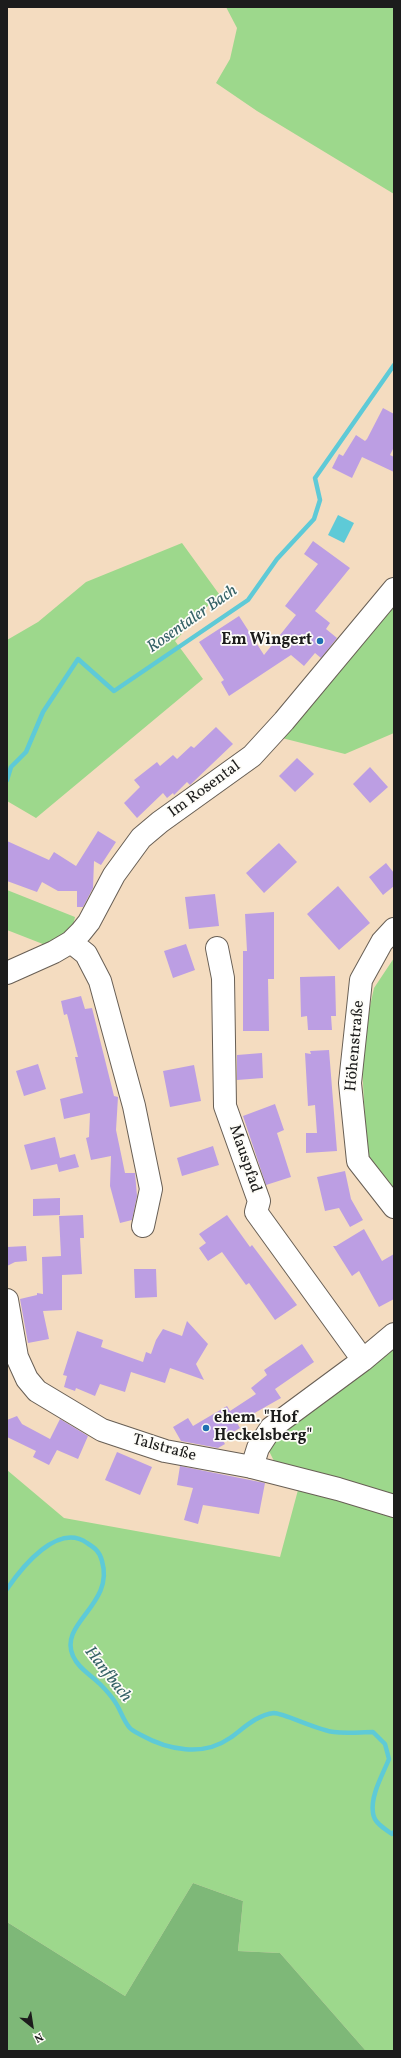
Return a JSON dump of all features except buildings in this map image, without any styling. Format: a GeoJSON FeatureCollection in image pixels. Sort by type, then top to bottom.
{"type":"FeatureCollection","features":[{"type":"Feature","properties":{"kind":"street","name":"Im Rosental"},"geometry":{"type":"LineString","coordinates":[[7,973],[54,952],[71,942],[89,922],[114,875],[141,838],[180,807],[252,756],[284,721],[394,589]]}},
{"type":"Feature","properties":{"kind":"street","name":"Höhenstraße"},"geometry":{"type":"LineString","coordinates":[[394,929],[382,942],[361,980],[350,1083],[358,1161],[394,1208]]}},
{"type":"Feature","properties":{"kind":"street"},"geometry":{"type":"LineString","coordinates":[[71,942],[86,954],[100,981],[134,1106],[151,1189],[143,1226]]}},
{"type":"Feature","properties":{"kind":"street","name":"Mauspfad"},"geometry":{"type":"LineString","coordinates":[[217,948],[223,978],[226,1106],[259,1201],[256,1212],[363,1360]]}},
{"type":"Feature","properties":{"kind":"street","name":"Talstraße"},"geometry":{"type":"LineString","coordinates":[[7,1300],[17,1357],[27,1379],[37,1391],[102,1430],[134,1442],[172,1453],[252,1467],[338,1489],[394,1506]]}},
{"type":"Feature","properties":{"kind":"street"},"geometry":{"type":"LineString","coordinates":[[252,1467],[258,1448],[271,1428],[363,1360],[394,1334]]}},
{"type":"Feature","properties":{"kind":"green space"},"geometry":{"type":"Polygon","coordinates":[[[226,7],[394,7],[394,194],[257,111],[216,83],[230,59],[237,28],[226,7]]]}},
{"type":"Feature","properties":{"kind":"green space"},"geometry":{"type":"Polygon","coordinates":[[[182,543],[219,594],[175,641],[203,679],[36,818],[7,801],[7,640],[38,622],[86,582],[182,543]]]}},
{"type":"Feature","properties":{"kind":"green space"},"geometry":{"type":"Polygon","coordinates":[[[394,600],[394,733],[345,754],[278,737],[394,600]]]}},
{"type":"Feature","properties":{"kind":"green space"},"geometry":{"type":"Polygon","coordinates":[[[7,890],[75,917],[72,930],[48,946],[7,930],[7,890]]]}},
{"type":"Feature","properties":{"kind":"green space"},"geometry":{"type":"Polygon","coordinates":[[[394,958],[394,1191],[367,1157],[361,1047],[374,988],[394,958]]]}},
{"type":"Feature","properties":{"kind":"green space"},"geometry":{"type":"Polygon","coordinates":[[[394,1346],[394,2051],[366,2051],[280,1953],[238,1951],[243,1901],[193,1883],[125,1996],[7,1922],[7,1470],[64,1518],[280,1557],[298,1490],[275,1463],[269,1451],[276,1435],[394,1346]]]}},
{"type":"Feature","properties":{"kind":"green space"},"geometry":{"type":"Polygon","coordinates":[[[193,1883],[243,1901],[238,1951],[280,1953],[366,2051],[7,2051],[7,1922],[125,1996],[193,1883]]]}},
{"type":"Feature","properties":{"kind":"water"},"geometry":{"type":"Polygon","coordinates":[[[338,515],[354,523],[344,543],[328,535],[338,515]]]}},
{"type":"Feature","properties":{"kind":"waterway","name":"Rosentaler Bach"},"geometry":{"type":"LineString","coordinates":[[7,780],[11,767],[26,752],[43,712],[78,659],[114,691],[248,600],[277,559],[314,519],[320,500],[315,478],[394,365]]}},
{"type":"Feature","properties":{"kind":"waterway","name":"Hanfbach"},"geometry":{"type":"LineString","coordinates":[[7,1589],[31,1559],[53,1543],[64,1538],[76,1538],[87,1543],[100,1555],[104,1576],[101,1590],[95,1602],[73,1633],[70,1644],[75,1660],[81,1668],[100,1684],[111,1697],[130,1728],[151,1740],[174,1748],[186,1749],[208,1748],[220,1744],[261,1716],[274,1713],[328,1731],[344,1733],[373,1732],[385,1744],[389,1759],[375,1792],[373,1800],[373,1813],[375,1820],[380,1825],[392,1834],[394,1832]]}},
{"type":"Feature","properties":{"kind":"place","name":"Em Wingert"},"geometry":{"type":"Point","coordinates":[320,641]}},
{"type":"Feature","properties":{"kind":"place","name":"ehem. \"Hof Heckelsberg\""},"geometry":{"type":"Point","coordinates":[206,1428]}}]}
